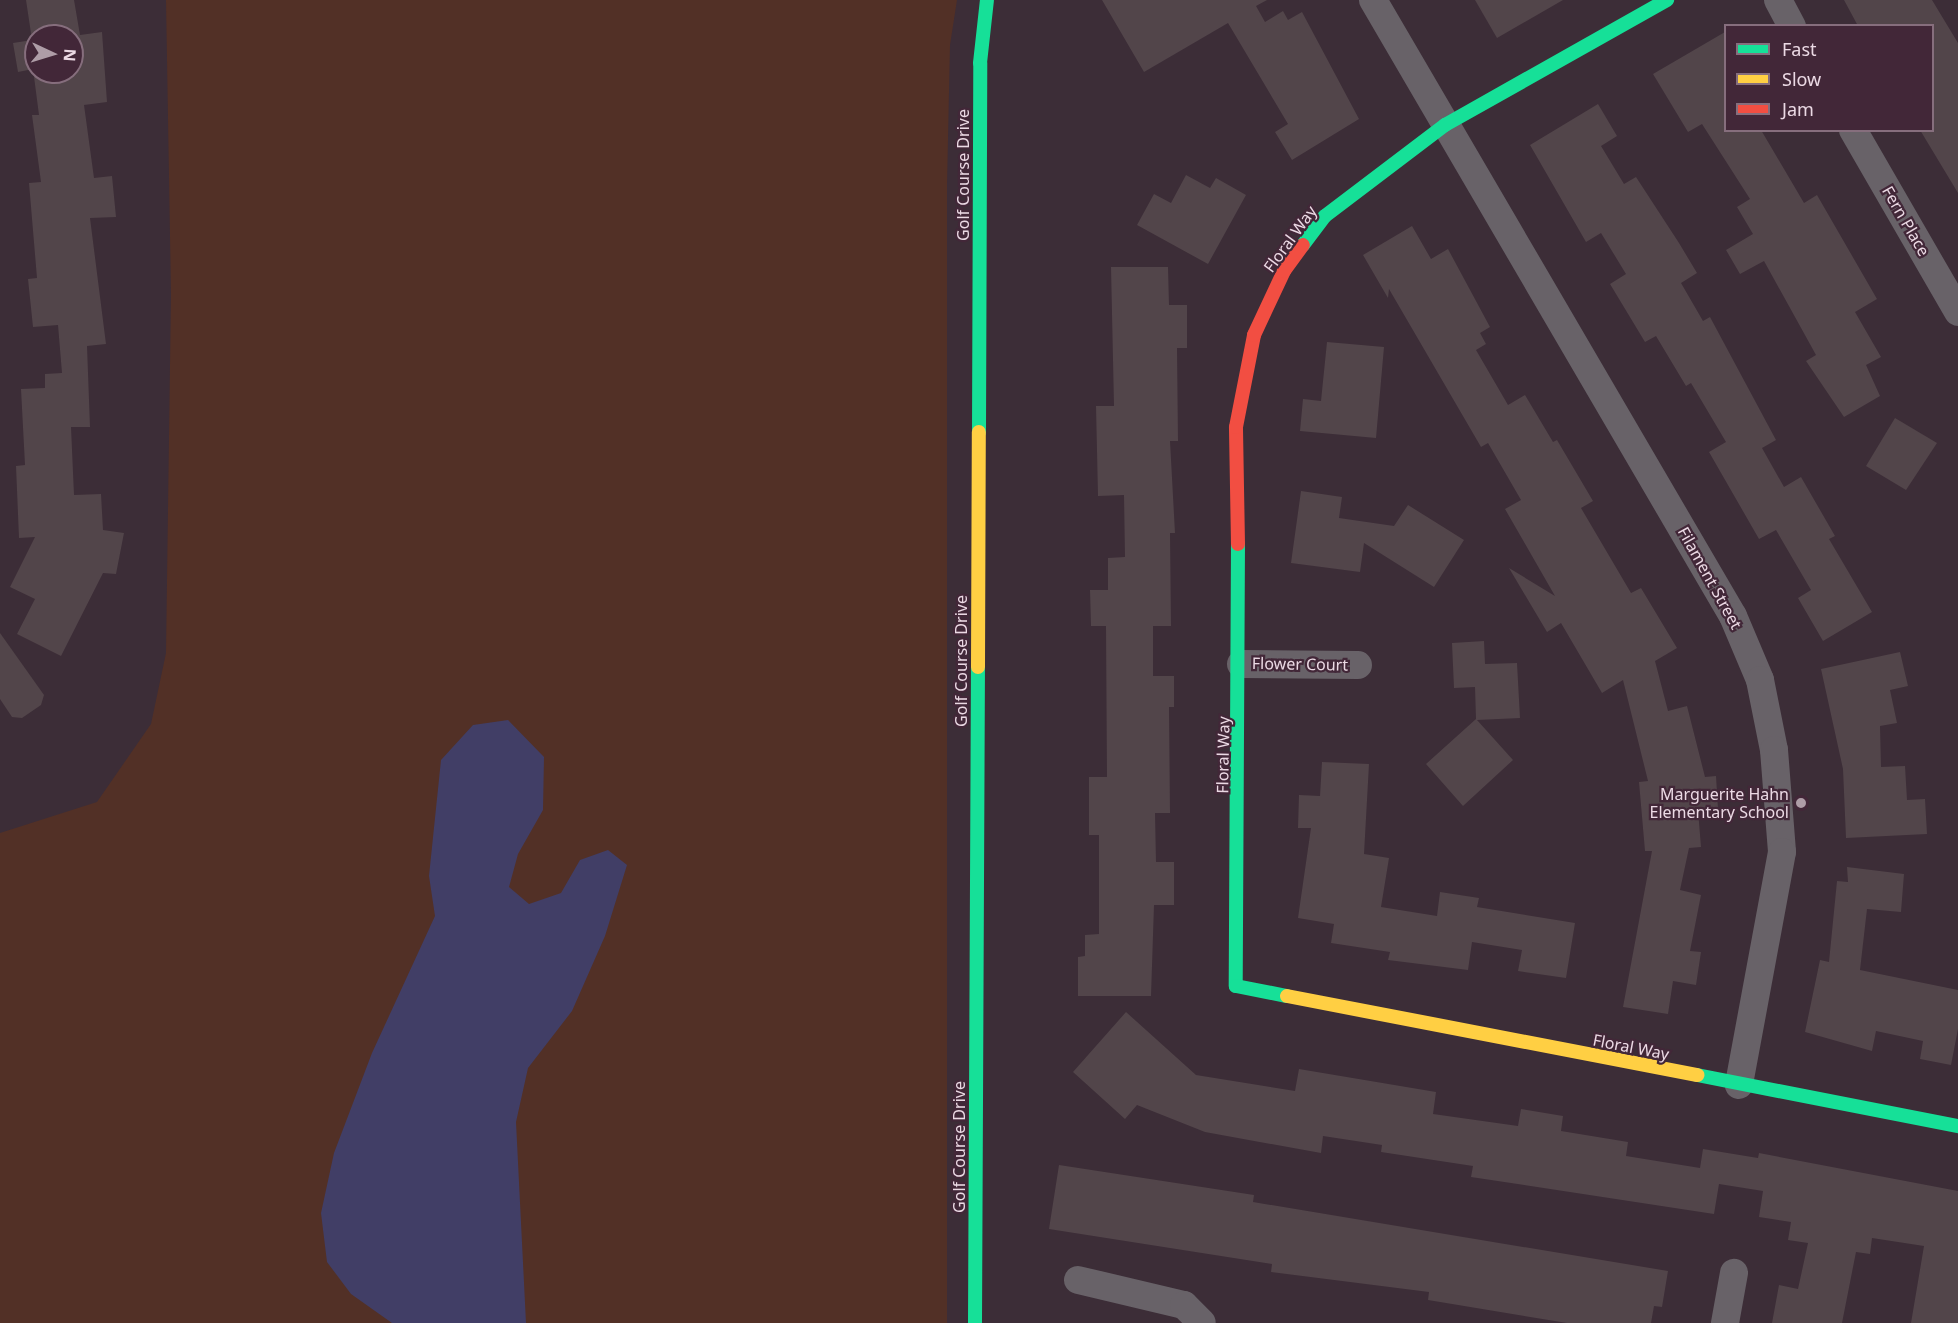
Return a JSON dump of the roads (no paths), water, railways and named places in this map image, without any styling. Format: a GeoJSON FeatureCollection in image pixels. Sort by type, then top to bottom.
{"type":"FeatureCollection","features":[{"type":"Feature","properties":{"kind":"street","name":"Golf Course Drive"},"geometry":{"type":"LineString","coordinates":[[975,1323],[980,63],[987,0]]}},
{"type":"Feature","properties":{"kind":"street","name":"Filament Street"},"geometry":{"type":"LineString","coordinates":[[1373,0],[1733,616],[1760,680],[1774,750],[1782,852],[1739,1085]]}},
{"type":"Feature","properties":{"kind":"street","name":"Floral Way"},"geometry":{"type":"LineString","coordinates":[[1666,0],[1445,125],[1325,216],[1284,271],[1254,335],[1236,427],[1241,664],[1236,986],[1958,1126]]}},
{"type":"Feature","properties":{"kind":"street"},"geometry":{"type":"LineString","coordinates":[[1778,0],[1791,24]]}},
{"type":"Feature","properties":{"kind":"street","name":"Fern Place"},"geometry":{"type":"LineString","coordinates":[[1854,132],[1958,312]]}},
{"type":"Feature","properties":{"kind":"street","name":"Flower Court"},"geometry":{"type":"LineString","coordinates":[[1241,664],[1358,665]]}},
{"type":"Feature","properties":{"kind":"street"},"geometry":{"type":"LineString","coordinates":[[1725,1323],[1734,1273]]}},
{"type":"Feature","properties":{"kind":"street"},"geometry":{"type":"LineString","coordinates":[[1078,1280],[1184,1305],[1202,1323]]}},
{"type":"Feature","properties":{"kind":"place","name":"Marguerite Hahn Elementary School"},"geometry":{"type":"Point","coordinates":[1801,803]}}]}
